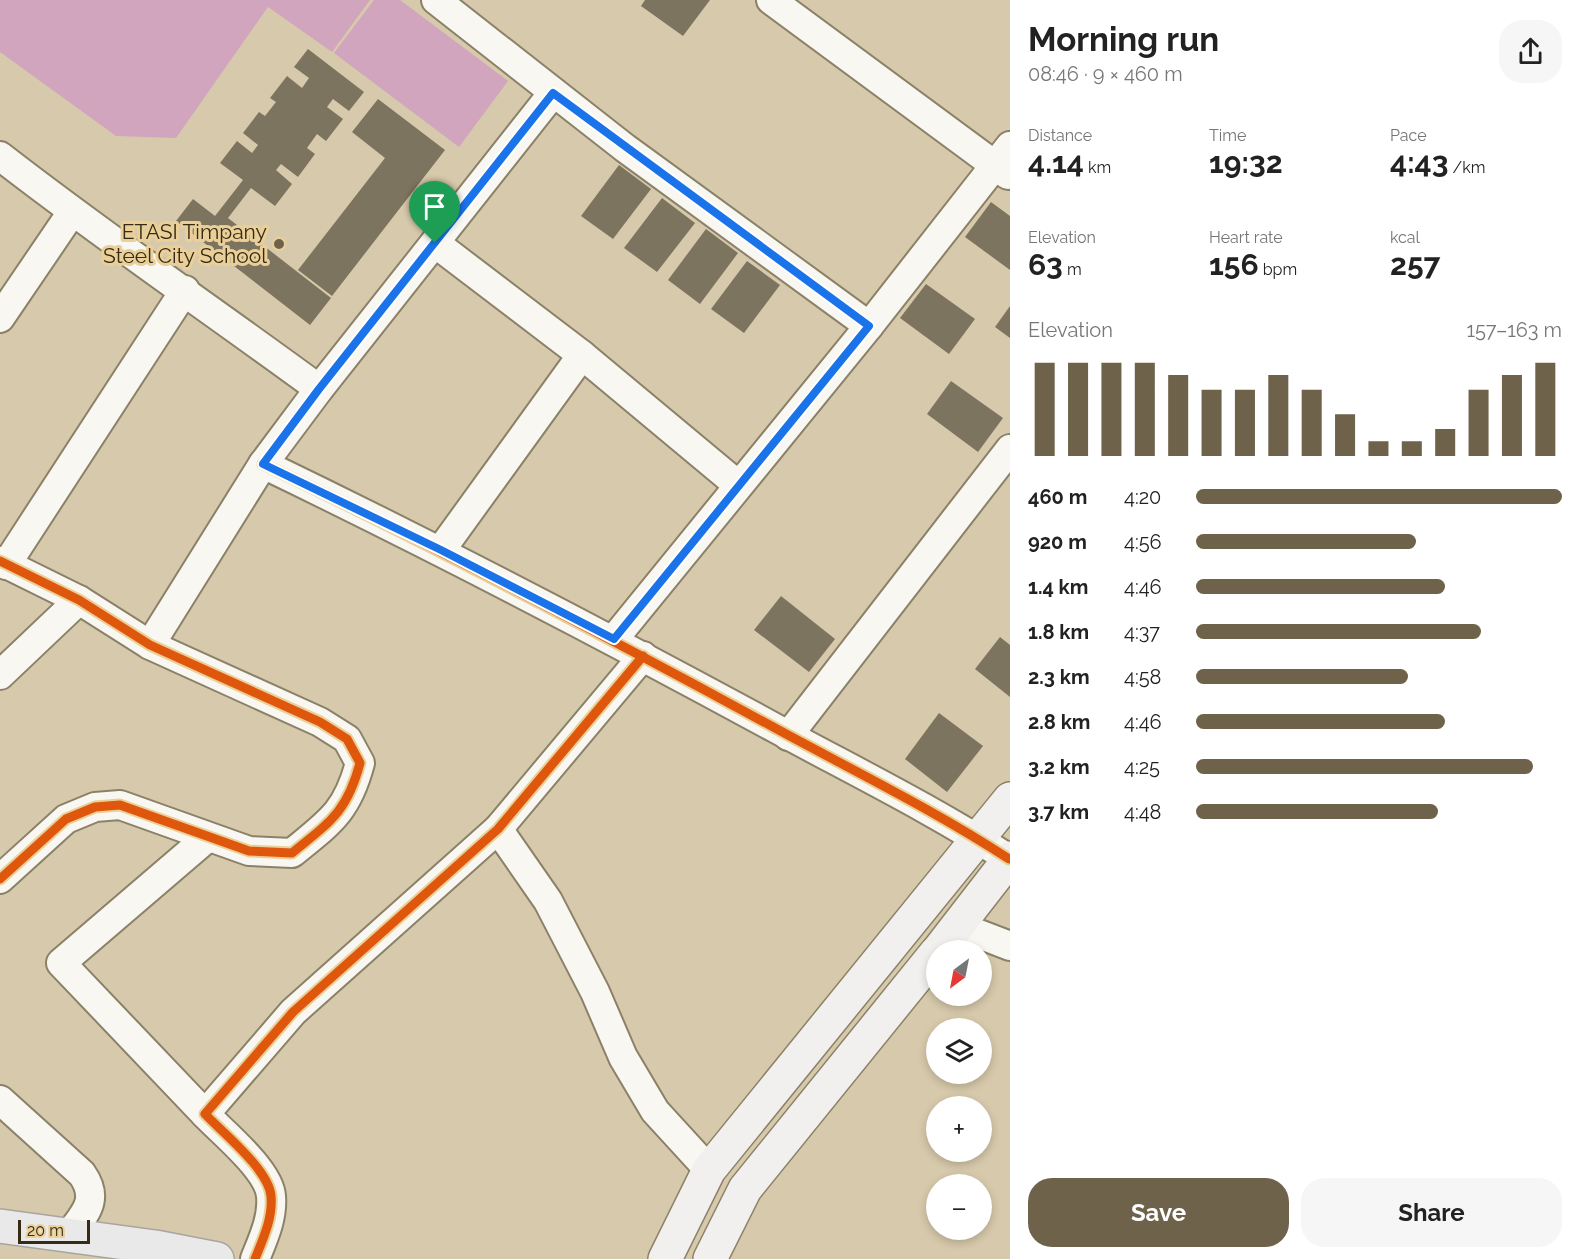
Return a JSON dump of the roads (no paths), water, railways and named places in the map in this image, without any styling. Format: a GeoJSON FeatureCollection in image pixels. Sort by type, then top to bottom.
{"type":"FeatureCollection","features":[{"type":"Feature","properties":{"kind":"main road"},"geometry":{"type":"LineString","coordinates":[[0,1226],[69,1235],[149,1253],[217,1259]]}},
{"type":"Feature","properties":{"kind":"street"},"geometry":{"type":"LineString","coordinates":[[436,0],[553,93],[869,326]]}},
{"type":"Feature","properties":{"kind":"street"},"geometry":{"type":"LineString","coordinates":[[614,639],[1005,162],[771,0]]}},
{"type":"Feature","properties":{"kind":"street"},"geometry":{"type":"LineString","coordinates":[[150,645],[263,464],[319,389],[553,93]]}},
{"type":"Feature","properties":{"kind":"street"},"geometry":{"type":"LineString","coordinates":[[0,156],[72,212],[185,290],[319,389]]}},
{"type":"Feature","properties":{"kind":"street"},"geometry":{"type":"LineString","coordinates":[[0,318],[72,212]]}},
{"type":"Feature","properties":{"kind":"street"},"geometry":{"type":"LineString","coordinates":[[435,243],[582,355],[738,485]]}},
{"type":"Feature","properties":{"kind":"street"},"geometry":{"type":"LineString","coordinates":[[0,879],[66,819],[95,807],[120,805],[249,851],[292,853],[334,820],[352,792],[360,763],[347,740],[320,722],[150,645],[79,600],[3,563],[185,290]]}},
{"type":"Feature","properties":{"kind":"street"},"geometry":{"type":"LineString","coordinates":[[441,550],[582,355]]}},
{"type":"Feature","properties":{"kind":"street"},"geometry":{"type":"LineString","coordinates":[[788,736],[1010,449]]}},
{"type":"Feature","properties":{"kind":"street"},"geometry":{"type":"LineString","coordinates":[[263,464],[441,550],[614,639],[977,839],[1009,859],[947,940]]}},
{"type":"Feature","properties":{"kind":"street"},"geometry":{"type":"LineString","coordinates":[[0,675],[79,600]]}},
{"type":"Feature","properties":{"kind":"street"},"geometry":{"type":"LineString","coordinates":[[205,1114],[293,1012],[498,829],[643,656]]}},
{"type":"Feature","properties":{"kind":"street"},"geometry":{"type":"LineString","coordinates":[[665,1259],[709,1170],[1010,799]]}},
{"type":"Feature","properties":{"kind":"street"},"geometry":{"type":"LineString","coordinates":[[498,829],[548,901],[596,992],[623,1057],[655,1111],[709,1170]]}},
{"type":"Feature","properties":{"kind":"street"},"geometry":{"type":"LineString","coordinates":[[207,837],[61,963],[260,1171],[271,1194],[269,1220],[255,1259]]}},
{"type":"Feature","properties":{"kind":"street"},"geometry":{"type":"LineString","coordinates":[[992,945],[1010,946]]}},
{"type":"Feature","properties":{"kind":"street"},"geometry":{"type":"LineString","coordinates":[[710,1259],[745,1189],[926,966]]}},
{"type":"Feature","properties":{"kind":"street"},"geometry":{"type":"LineString","coordinates":[[0,1100],[82,1174],[90,1185],[92,1197],[87,1210],[69,1235]]}},
{"type":"Feature","properties":{"kind":"place","name":"ETASI Timpany Steel City School"},"geometry":{"type":"Point","coordinates":[279,244]}}]}
